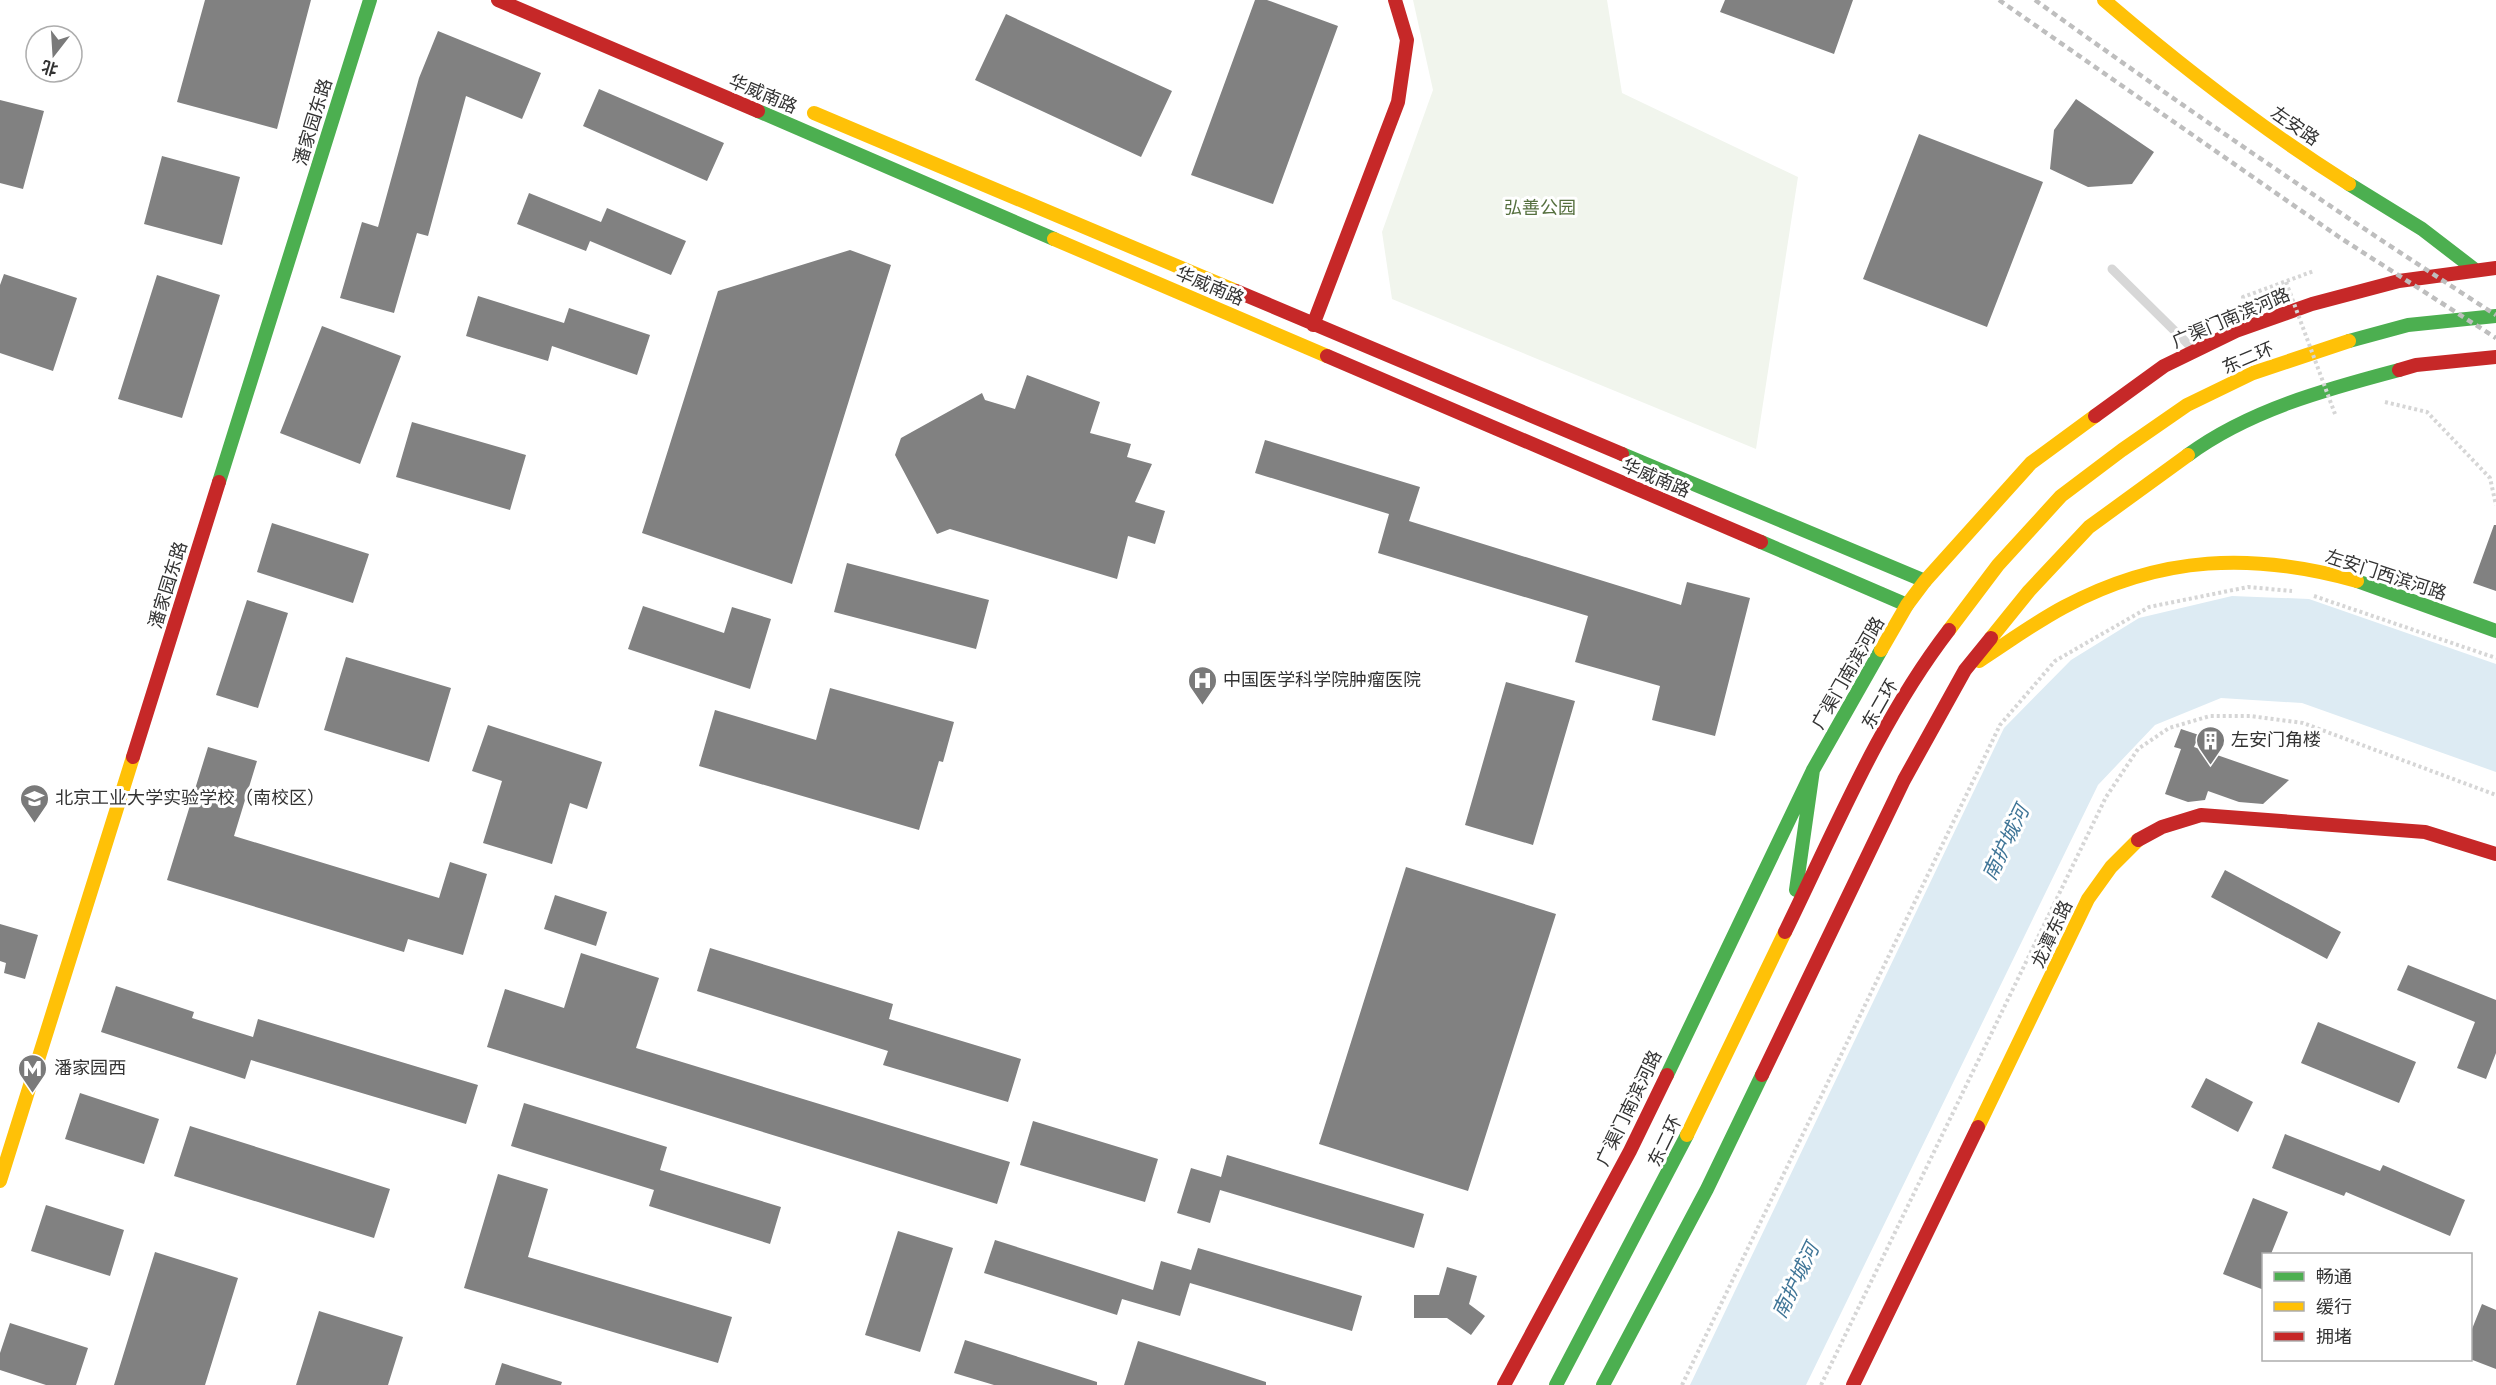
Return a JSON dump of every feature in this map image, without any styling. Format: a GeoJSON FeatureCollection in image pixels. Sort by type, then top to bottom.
{"type":"FeatureCollection","features":[{"type":"Feature","properties":{"kind":"main road","name":"潘家园东路"},"geometry":{"type":"LineString","coordinates":[[0,1181],[370,0]]}},
{"type":"Feature","properties":{"kind":"main road","name":"华威南路"},"geometry":{"type":"LineString","coordinates":[[498,0],[1907,605]]}},
{"type":"Feature","properties":{"kind":"main road"},"geometry":{"type":"LineString","coordinates":[[1313,325],[1398,102],[1407,39],[1395,0]]}},
{"type":"Feature","properties":{"kind":"main road","name":"左安路"},"geometry":{"type":"LineString","coordinates":[[2104,0],[2180,65],[2289,146],[2422,229],[2474,269]]}},
{"type":"Feature","properties":{"kind":"main road","name":"华威南路"},"geometry":{"type":"LineString","coordinates":[[799,107],[1925,581]]}},
{"type":"Feature","properties":{"kind":"main road","name":"广渠门南滨河路"},"geometry":{"type":"LineString","coordinates":[[1504,1385],[1630,1151],[1813,770],[1907,605],[1925,581],[2031,463],[2164,366],[2236,332],[2312,304],[2399,281],[2474,269],[2496,268]]}},
{"type":"Feature","properties":{"kind":"main road","name":"东二环"},"geometry":{"type":"LineString","coordinates":[[1556,1385],[1670,1171],[1868,761],[1904,695],[1941,640],[1998,565],[2061,496],[2187,405],[2253,373],[2326,347],[2408,325],[2496,316]]}},
{"type":"Feature","properties":{"kind":"main road"},"geometry":{"type":"LineString","coordinates":[[1603,1385],[1707,1189],[1905,780],[1965,670],[2029,591],[2089,527],[2208,440],[2269,411],[2338,386],[2415,365],[2496,357]]}},
{"type":"Feature","properties":{"kind":"main road","name":"左安门西滨河路"},"geometry":{"type":"LineString","coordinates":[[1965,670],[2067,606],[2138,578],[2208,562],[2272,562],[2331,573],[2496,631]]}},
{"type":"Feature","properties":{"kind":"main road"},"geometry":{"type":"LineString","coordinates":[[1791,921],[1813,770]]}},
{"type":"Feature","properties":{"kind":"main road","name":"龙潭东路"},"geometry":{"type":"LineString","coordinates":[[1853,1385],[2088,899],[2111,863],[2141,836],[2172,822],[2200,815],[2425,832],[2496,854]]}},
{"type":"Feature","properties":{"kind":"lane"},"geometry":{"type":"LineString","coordinates":[[2112,269],[2195,351]]}},
{"type":"Feature","properties":{"kind":"path"},"geometry":{"type":"LineString","coordinates":[[2243,297],[2314,271]]}},
{"type":"Feature","properties":{"kind":"path"},"geometry":{"type":"LineString","coordinates":[[2286,282],[2335,414]]}},
{"type":"Feature","properties":{"kind":"path"},"geometry":{"type":"LineString","coordinates":[[2375,402],[2392,402],[2427,412],[2490,478],[2496,505]]}},
{"type":"Feature","properties":{"kind":"path"},"geometry":{"type":"LineString","coordinates":[[1682,1385],[2000,725],[2055,662],[2149,607],[2248,587],[2304,592],[2496,658]]}},
{"type":"Feature","properties":{"kind":"path"},"geometry":{"type":"LineString","coordinates":[[1821,1385],[2106,797],[2138,749],[2169,728],[2210,716],[2250,716],[2303,723],[2496,795]]}},
{"type":"Feature","properties":{"kind":"green space","name":"弘善公园"},"geometry":{"type":"Polygon","coordinates":[[[1413,0],[1607,0],[1622,93],[1798,177],[1756,449],[1392,299],[1382,232],[1433,90],[1413,0]]]}},
{"type":"Feature","properties":{"kind":"water","name":"南护城河"},"geometry":{"type":"Polygon","coordinates":[[[2232,596],[2309,599],[2496,664],[2496,772],[2302,703],[2221,698],[2155,725],[2098,785],[1806,1385],[1690,1385],[2004,728],[2071,660],[2139,618],[2232,596]]]}},
{"type":"Feature","properties":{"kind":"building"},"geometry":{"type":"Polygon","coordinates":[[[205,0],[311,0],[277,129],[177,102],[205,0]]]}},
{"type":"Feature","properties":{"kind":"building"},"geometry":{"type":"Polygon","coordinates":[[[1255,0],[1267,0],[1338,26],[1273,204],[1191,175],[1255,0]]]}},
{"type":"Feature","properties":{"kind":"building"},"geometry":{"type":"Polygon","coordinates":[[[1725,0],[1853,0],[1834,54],[1720,12],[1725,0]]]}},
{"type":"Feature","properties":{"kind":"building"},"geometry":{"type":"Polygon","coordinates":[[[1006,14],[1172,91],[1141,157],[975,80],[1006,14]]]}},
{"type":"Feature","properties":{"kind":"building"},"geometry":{"type":"Polygon","coordinates":[[[438,31],[541,73],[522,119],[466,96],[428,236],[417,233],[394,313],[340,298],[362,222],[378,227],[419,78],[438,31]]]}},
{"type":"Feature","properties":{"kind":"building"},"geometry":{"type":"Polygon","coordinates":[[[599,89],[724,143],[707,181],[583,126],[599,89]]]}},
{"type":"Feature","properties":{"kind":"building"},"geometry":{"type":"Polygon","coordinates":[[[2076,99],[2154,152],[2132,184],[2088,187],[2050,169],[2054,130],[2076,99]]]}},
{"type":"Feature","properties":{"kind":"building"},"geometry":{"type":"Polygon","coordinates":[[[0,100],[44,111],[23,189],[0,183],[0,100]]]}},
{"type":"Feature","properties":{"kind":"building"},"geometry":{"type":"Polygon","coordinates":[[[1919,134],[2043,182],[1987,327],[1863,279],[1919,134]]]}},
{"type":"Feature","properties":{"kind":"building"},"geometry":{"type":"Polygon","coordinates":[[[162,156],[240,177],[222,245],[144,224],[162,156]]]}},
{"type":"Feature","properties":{"kind":"building"},"geometry":{"type":"Polygon","coordinates":[[[529,193],[601,222],[607,208],[686,241],[671,275],[590,241],[586,251],[517,224],[529,193]]]}},
{"type":"Feature","properties":{"kind":"building"},"geometry":{"type":"Polygon","coordinates":[[[850,250],[891,265],[792,584],[642,533],[718,291],[850,250]]]}},
{"type":"Feature","properties":{"kind":"building"},"geometry":{"type":"Polygon","coordinates":[[[4,274],[77,298],[53,371],[0,353],[0,285],[4,274]]]}},
{"type":"Feature","properties":{"kind":"building"},"geometry":{"type":"Polygon","coordinates":[[[157,275],[220,295],[182,418],[118,399],[157,275]]]}},
{"type":"Feature","properties":{"kind":"building"},"geometry":{"type":"Polygon","coordinates":[[[478,296],[564,323],[569,308],[650,335],[637,375],[552,346],[548,361],[466,336],[478,296]]]}},
{"type":"Feature","properties":{"kind":"building"},"geometry":{"type":"Polygon","coordinates":[[[322,326],[401,356],[360,464],[280,433],[322,326]]]}},
{"type":"Feature","properties":{"kind":"building"},"geometry":{"type":"Polygon","coordinates":[[[1027,375],[1100,402],[1090,433],[1131,444],[1127,457],[1152,464],[1135,502],[1165,511],[1155,544],[1128,536],[1117,579],[950,529],[937,534],[895,455],[901,438],[982,393],[985,400],[1015,409],[1027,375]]]}},
{"type":"Feature","properties":{"kind":"building"},"geometry":{"type":"Polygon","coordinates":[[[412,422],[526,455],[510,510],[396,477],[412,422]]]}},
{"type":"Feature","properties":{"kind":"building"},"geometry":{"type":"Polygon","coordinates":[[[1265,440],[1420,487],[1409,521],[1681,605],[1687,582],[1750,598],[1715,736],[1652,720],[1660,686],[1575,662],[1588,616],[1378,553],[1389,514],[1255,473],[1265,440]]]}},
{"type":"Feature","properties":{"kind":"building"},"geometry":{"type":"Polygon","coordinates":[[[272,523],[369,554],[353,603],[257,572],[272,523]]]}},
{"type":"Feature","properties":{"kind":"building"},"geometry":{"type":"Polygon","coordinates":[[[2494,525],[2496,525],[2496,591],[2473,583],[2494,525]]]}},
{"type":"Feature","properties":{"kind":"building"},"geometry":{"type":"Polygon","coordinates":[[[847,563],[989,600],[976,649],[834,612],[847,563]]]}},
{"type":"Feature","properties":{"kind":"building"},"geometry":{"type":"Polygon","coordinates":[[[247,600],[288,613],[258,708],[216,695],[247,600]]]}},
{"type":"Feature","properties":{"kind":"building"},"geometry":{"type":"Polygon","coordinates":[[[643,606],[724,633],[732,607],[771,619],[750,689],[628,649],[643,606]]]}},
{"type":"Feature","properties":{"kind":"building"},"geometry":{"type":"Polygon","coordinates":[[[346,657],[451,688],[429,762],[324,730],[346,657]]]}},
{"type":"Feature","properties":{"kind":"building"},"geometry":{"type":"Polygon","coordinates":[[[1506,682],[1575,701],[1533,845],[1465,825],[1506,682]]]}},
{"type":"Feature","properties":{"kind":"building"},"geometry":{"type":"Polygon","coordinates":[[[830,688],[954,722],[943,762],[939,761],[919,830],[699,766],[715,710],[816,740],[830,688]]]}},
{"type":"Feature","properties":{"kind":"building"},"geometry":{"type":"Polygon","coordinates":[[[488,725],[602,762],[587,809],[570,803],[552,864],[483,843],[502,781],[472,771],[488,725]]]}},
{"type":"Feature","properties":{"kind":"building","name":"左安门角楼"},"geometry":{"type":"Polygon","coordinates":[[[2181,729],[2199,735],[2194,747],[2289,780],[2263,804],[2239,802],[2208,791],[2205,800],[2188,802],[2165,794],[2181,749],[2174,747],[2181,729]]]}},
{"type":"Feature","properties":{"kind":"building"},"geometry":{"type":"Polygon","coordinates":[[[208,747],[257,761],[234,836],[439,898],[450,862],[487,874],[463,955],[408,939],[404,952],[167,880],[208,747]]]}},
{"type":"Feature","properties":{"kind":"building"},"geometry":{"type":"Polygon","coordinates":[[[1406,867],[1556,914],[1468,1191],[1319,1144],[1406,867]]]}},
{"type":"Feature","properties":{"kind":"building"},"geometry":{"type":"Polygon","coordinates":[[[2225,870],[2341,932],[2327,959],[2211,897],[2225,870]]]}},
{"type":"Feature","properties":{"kind":"building"},"geometry":{"type":"Polygon","coordinates":[[[555,895],[607,912],[596,946],[544,929],[555,895]]]}},
{"type":"Feature","properties":{"kind":"building"},"geometry":{"type":"Polygon","coordinates":[[[0,924],[38,935],[25,979],[4,973],[6,963],[0,961],[0,924]]]}},
{"type":"Feature","properties":{"kind":"building"},"geometry":{"type":"Polygon","coordinates":[[[710,948],[893,1004],[889,1019],[1021,1059],[1008,1102],[883,1065],[888,1051],[697,991],[710,948]]]}},
{"type":"Feature","properties":{"kind":"building"},"geometry":{"type":"Polygon","coordinates":[[[581,953],[659,978],[636,1048],[1010,1162],[997,1204],[487,1047],[505,989],[564,1008],[581,953]]]}},
{"type":"Feature","properties":{"kind":"building"},"geometry":{"type":"Polygon","coordinates":[[[2408,965],[2496,1000],[2496,1053],[2486,1079],[2457,1068],[2475,1022],[2397,990],[2408,965]]]}},
{"type":"Feature","properties":{"kind":"building"},"geometry":{"type":"Polygon","coordinates":[[[116,986],[194,1012],[192,1018],[253,1037],[258,1019],[478,1085],[466,1124],[251,1060],[245,1079],[101,1032],[116,986]]]}},
{"type":"Feature","properties":{"kind":"building"},"geometry":{"type":"Polygon","coordinates":[[[2318,1022],[2416,1062],[2399,1103],[2301,1063],[2318,1022]]]}},
{"type":"Feature","properties":{"kind":"building"},"geometry":{"type":"Polygon","coordinates":[[[2206,1078],[2253,1102],[2238,1132],[2191,1107],[2206,1078]]]}},
{"type":"Feature","properties":{"kind":"building"},"geometry":{"type":"Polygon","coordinates":[[[80,1093],[159,1119],[144,1164],[65,1139],[80,1093]]]}},
{"type":"Feature","properties":{"kind":"building"},"geometry":{"type":"Polygon","coordinates":[[[524,1103],[667,1147],[660,1170],[781,1207],[770,1244],[649,1206],[654,1190],[511,1146],[524,1103]]]}},
{"type":"Feature","properties":{"kind":"building"},"geometry":{"type":"Polygon","coordinates":[[[1033,1121],[1158,1159],[1145,1202],[1020,1165],[1033,1121]]]}},
{"type":"Feature","properties":{"kind":"building"},"geometry":{"type":"Polygon","coordinates":[[[190,1126],[390,1189],[374,1238],[174,1176],[190,1126]]]}},
{"type":"Feature","properties":{"kind":"building"},"geometry":{"type":"Polygon","coordinates":[[[2285,1134],[2380,1171],[2383,1165],[2465,1200],[2450,1236],[2346,1192],[2344,1196],[2272,1168],[2285,1134]]]}},
{"type":"Feature","properties":{"kind":"building"},"geometry":{"type":"Polygon","coordinates":[[[1227,1155],[1424,1214],[1414,1248],[1220,1190],[1210,1223],[1177,1213],[1191,1168],[1221,1177],[1227,1155]]]}},
{"type":"Feature","properties":{"kind":"building"},"geometry":{"type":"Polygon","coordinates":[[[498,1174],[548,1189],[528,1257],[732,1317],[718,1363],[464,1288],[498,1174]]]}},
{"type":"Feature","properties":{"kind":"building"},"geometry":{"type":"Polygon","coordinates":[[[2253,1198],[2288,1212],[2271,1253],[2262,1253],[2262,1289],[2223,1274],[2253,1198]]]}},
{"type":"Feature","properties":{"kind":"building"},"geometry":{"type":"Polygon","coordinates":[[[46,1205],[124,1230],[110,1276],[31,1251],[46,1205]]]}},
{"type":"Feature","properties":{"kind":"building"},"geometry":{"type":"Polygon","coordinates":[[[898,1231],[953,1248],[920,1352],[865,1335],[898,1231]]]}},
{"type":"Feature","properties":{"kind":"building"},"geometry":{"type":"Polygon","coordinates":[[[995,1240],[1153,1290],[1161,1261],[1191,1270],[1198,1248],[1362,1296],[1352,1331],[1190,1283],[1180,1316],[1122,1299],[1117,1315],[984,1273],[995,1240]]]}},
{"type":"Feature","properties":{"kind":"building"},"geometry":{"type":"Polygon","coordinates":[[[155,1252],[238,1278],[205,1385],[114,1385],[155,1252]]]}},
{"type":"Feature","properties":{"kind":"building"},"geometry":{"type":"Polygon","coordinates":[[[1447,1267],[1477,1276],[1469,1304],[1485,1316],[1471,1335],[1447,1318],[1414,1318],[1414,1295],[1439,1295],[1447,1267]]]}},
{"type":"Feature","properties":{"kind":"building"},"geometry":{"type":"Polygon","coordinates":[[[2482,1304],[2496,1310],[2496,1369],[2472,1360],[2472,1329],[2482,1304]]]}},
{"type":"Feature","properties":{"kind":"building"},"geometry":{"type":"Polygon","coordinates":[[[319,1311],[403,1337],[388,1385],[296,1385],[319,1311]]]}},
{"type":"Feature","properties":{"kind":"building"},"geometry":{"type":"Polygon","coordinates":[[[10,1323],[88,1348],[76,1385],[46,1385],[0,1370],[0,1353],[10,1323]]]}},
{"type":"Feature","properties":{"kind":"building"},"geometry":{"type":"Polygon","coordinates":[[[965,1340],[1097,1382],[1097,1385],[994,1385],[954,1373],[965,1340]]]}},
{"type":"Feature","properties":{"kind":"building"},"geometry":{"type":"Polygon","coordinates":[[[1138,1341],[1266,1382],[1266,1385],[1124,1385],[1138,1341]]]}},
{"type":"Feature","properties":{"kind":"building"},"geometry":{"type":"Polygon","coordinates":[[[502,1363],[562,1382],[561,1385],[495,1385],[502,1363]]]}},
{"type":"Feature","properties":{"kind":"railway"},"geometry":{"type":"LineString","coordinates":[[1999,0],[2339,237],[2496,338]]}},
{"type":"Feature","properties":{"kind":"railway"},"geometry":{"type":"LineString","coordinates":[[2035,0],[2263,160],[2496,315]]}},
{"type":"Feature","properties":{"kind":"traffic: fast"},"geometry":{"type":"LineString","coordinates":[[219,482],[370,0]]}},
{"type":"Feature","properties":{"kind":"traffic: fast"},"geometry":{"type":"LineString","coordinates":[[758,111],[1054,239]]}},
{"type":"Feature","properties":{"kind":"traffic: fast"},"geometry":{"type":"LineString","coordinates":[[2349,184],[2422,229],[2474,269]]}},
{"type":"Feature","properties":{"kind":"traffic: fast"},"geometry":{"type":"LineString","coordinates":[[2349,341],[2408,325],[2496,316]]}},
{"type":"Feature","properties":{"kind":"traffic: fast"},"geometry":{"type":"LineString","coordinates":[[2188,455],[2212,439],[2263,413],[2317,393],[2399,370]]}},
{"type":"Feature","properties":{"kind":"traffic: fast"},"geometry":{"type":"LineString","coordinates":[[1622,454],[1925,581]]}},
{"type":"Feature","properties":{"kind":"traffic: fast"},"geometry":{"type":"LineString","coordinates":[[1761,542],[1907,605]]}},
{"type":"Feature","properties":{"kind":"traffic: fast"},"geometry":{"type":"LineString","coordinates":[[2357,581],[2496,631]]}},
{"type":"Feature","properties":{"kind":"traffic: fast"},"geometry":{"type":"LineString","coordinates":[[1667,1075],[1813,770],[1881,650]]}},
{"type":"Feature","properties":{"kind":"traffic: fast"},"geometry":{"type":"LineString","coordinates":[[1796,890],[1813,770]]}},
{"type":"Feature","properties":{"kind":"traffic: fast"},"geometry":{"type":"LineString","coordinates":[[1603,1385],[1707,1189],[1762,1075]]}},
{"type":"Feature","properties":{"kind":"traffic: fast"},"geometry":{"type":"LineString","coordinates":[[1556,1385],[1687,1135]]}},
{"type":"Feature","properties":{"kind":"traffic: slow"},"geometry":{"type":"LineString","coordinates":[[2104,0],[2223,96],[2349,184]]}},
{"type":"Feature","properties":{"kind":"traffic: slow"},"geometry":{"type":"LineString","coordinates":[[814,113],[1236,291]]}},
{"type":"Feature","properties":{"kind":"traffic: slow"},"geometry":{"type":"LineString","coordinates":[[1054,239],[1327,356]]}},
{"type":"Feature","properties":{"kind":"traffic: slow"},"geometry":{"type":"LineString","coordinates":[[1949,630],[1998,565],[2061,496],[2122,450],[2187,405],[2253,373],[2349,341]]}},
{"type":"Feature","properties":{"kind":"traffic: slow"},"geometry":{"type":"LineString","coordinates":[[1881,650],[1907,605],[1925,581],[2031,463],[2095,416]]}},
{"type":"Feature","properties":{"kind":"traffic: slow"},"geometry":{"type":"LineString","coordinates":[[1991,638],[2029,591],[2089,527],[2188,455]]}},
{"type":"Feature","properties":{"kind":"traffic: slow"},"geometry":{"type":"LineString","coordinates":[[1979,661],[2064,607],[2100,590],[2136,577],[2172,568],[2244,563],[2319,572],[2357,581]]}},
{"type":"Feature","properties":{"kind":"traffic: slow"},"geometry":{"type":"LineString","coordinates":[[0,1181],[133,757]]}},
{"type":"Feature","properties":{"kind":"traffic: slow"},"geometry":{"type":"LineString","coordinates":[[1978,1127],[2088,899],[2111,867],[2138,840]]}},
{"type":"Feature","properties":{"kind":"traffic: slow"},"geometry":{"type":"LineString","coordinates":[[1687,1135],[1785,932]]}},
{"type":"Feature","properties":{"kind":"traffic: jam"},"geometry":{"type":"LineString","coordinates":[[498,0],[758,111]]}},
{"type":"Feature","properties":{"kind":"traffic: jam"},"geometry":{"type":"LineString","coordinates":[[1313,325],[1398,102],[1407,40],[1395,0]]}},
{"type":"Feature","properties":{"kind":"traffic: jam"},"geometry":{"type":"LineString","coordinates":[[2095,416],[2164,366],[2236,331],[2312,304],[2399,281],[2496,268]]}},
{"type":"Feature","properties":{"kind":"traffic: jam"},"geometry":{"type":"LineString","coordinates":[[1236,291],[1622,454]]}},
{"type":"Feature","properties":{"kind":"traffic: jam"},"geometry":{"type":"LineString","coordinates":[[1327,356],[1761,542]]}},
{"type":"Feature","properties":{"kind":"traffic: jam"},"geometry":{"type":"LineString","coordinates":[[2399,370],[2416,365],[2496,357]]}},
{"type":"Feature","properties":{"kind":"traffic: jam"},"geometry":{"type":"LineString","coordinates":[[133,757],[219,482]]}},
{"type":"Feature","properties":{"kind":"traffic: jam"},"geometry":{"type":"LineString","coordinates":[[1785,932],[1840,816],[1880,739],[1901,701],[1949,630]]}},
{"type":"Feature","properties":{"kind":"traffic: jam"},"geometry":{"type":"LineString","coordinates":[[1762,1075],[1904,780],[1965,670],[1991,638]]}},
{"type":"Feature","properties":{"kind":"traffic: jam"},"geometry":{"type":"LineString","coordinates":[[2138,840],[2162,827],[2201,815],[2425,832],[2496,854]]}},
{"type":"Feature","properties":{"kind":"traffic: jam"},"geometry":{"type":"LineString","coordinates":[[1504,1385],[1630,1151],[1667,1075]]}},
{"type":"Feature","properties":{"kind":"traffic: jam"},"geometry":{"type":"LineString","coordinates":[[1853,1385],[1978,1127]]}},
{"type":"Feature","properties":{"kind":"place","name":"中国医学科学院肿瘤医院"},"geometry":{"type":"Point","coordinates":[1202,706]}},
{"type":"Feature","properties":{"kind":"place","name":"左安门角楼"},"geometry":{"type":"Point","coordinates":[2210,766]}},
{"type":"Feature","properties":{"kind":"place","name":"北京工业大学实验学校（南校区）"},"geometry":{"type":"Point","coordinates":[34,824]}},
{"type":"Feature","properties":{"kind":"place","name":"潘家园西"},"geometry":{"type":"Point","coordinates":[33,1094]}}]}
